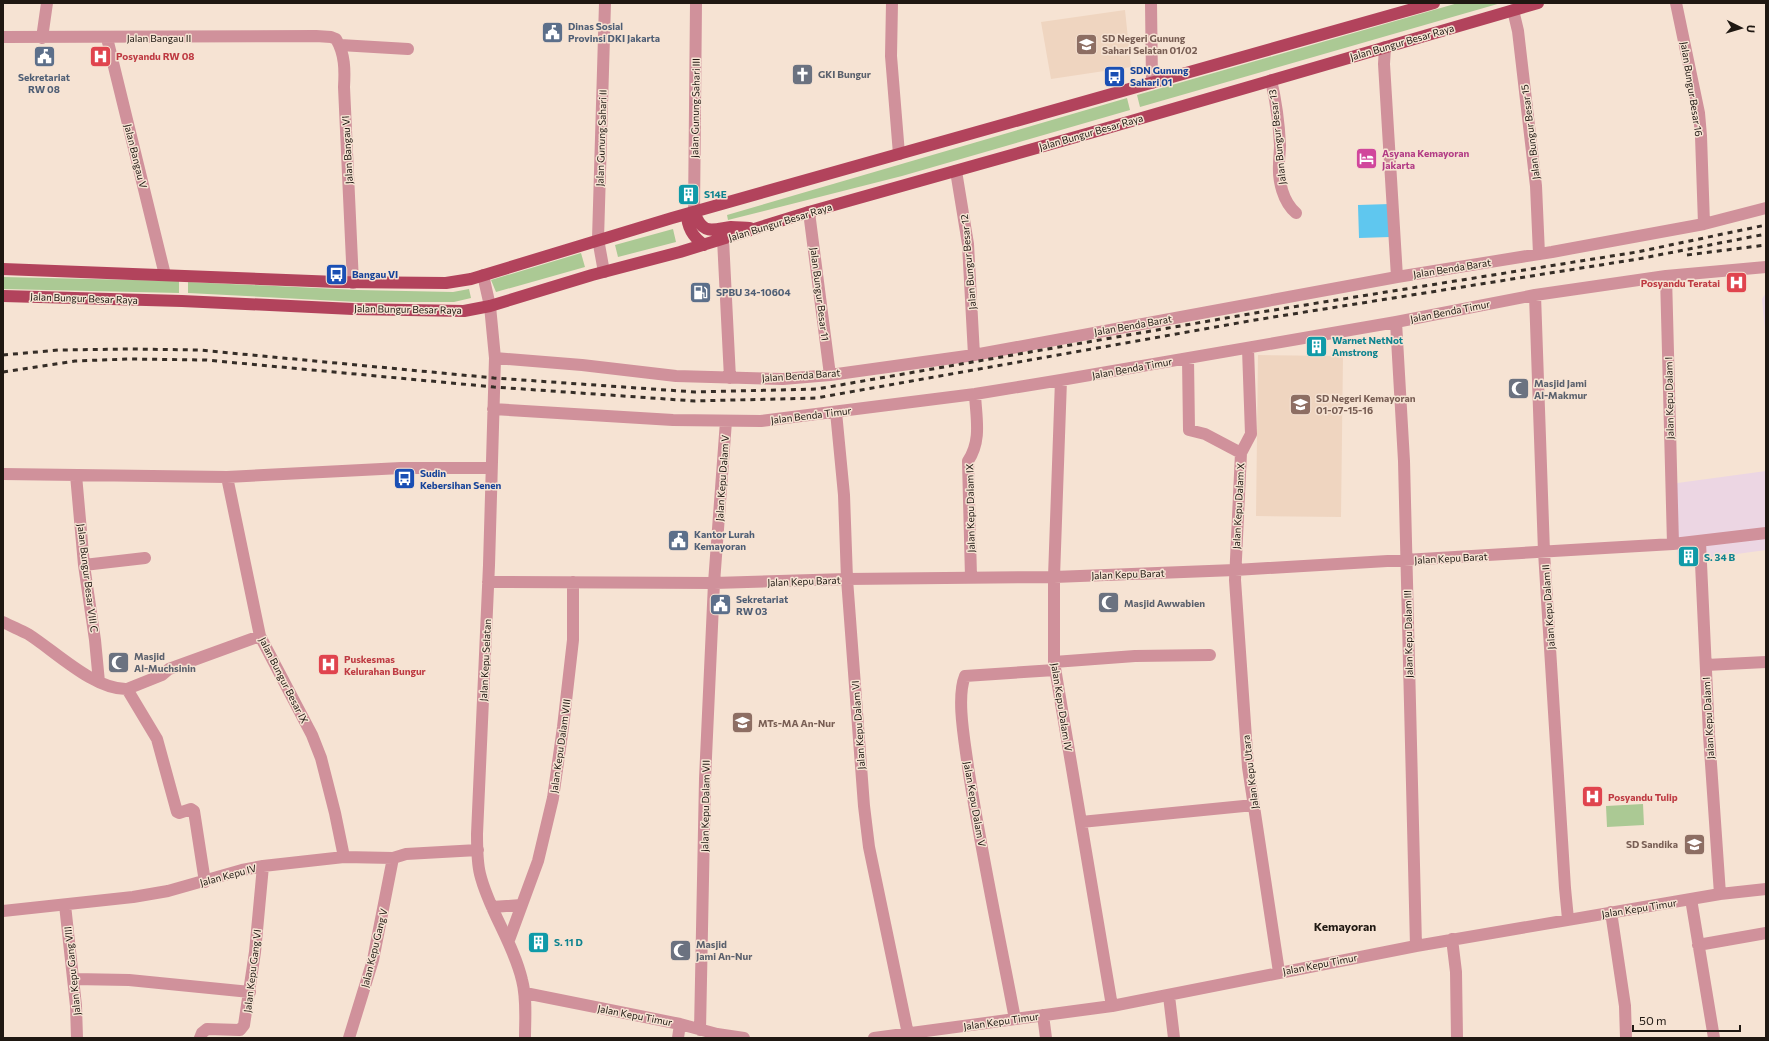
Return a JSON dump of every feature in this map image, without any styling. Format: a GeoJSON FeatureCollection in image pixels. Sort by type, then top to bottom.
{"type":"FeatureCollection","features":[{"type":"Feature","properties":{"kind":"main road"},"geometry":{"type":"LineString","coordinates":[[3,269],[353,283],[446,283],[470,279],[598,239],[1434,3]]}},
{"type":"Feature","properties":{"kind":"main road","name":"Jalan Bungur Besar Raya"},"geometry":{"type":"LineString","coordinates":[[3,296],[464,311],[490,306],[604,272],[704,245],[810,212],[1538,3]]}},
{"type":"Feature","properties":{"kind":"main road"},"geometry":{"type":"LineString","coordinates":[[691,213],[703,228],[711,231],[734,227],[757,229]]}},
{"type":"Feature","properties":{"kind":"main road"},"geometry":{"type":"LineString","coordinates":[[691,213],[689,229],[698,241],[704,245]]}},
{"type":"Feature","properties":{"kind":"main road"},"geometry":{"type":"LineString","coordinates":[[675,217],[684,229],[685,244],[683,251]]}},
{"type":"Feature","properties":{"kind":"street"},"geometry":{"type":"LineString","coordinates":[[42,38],[47,3]]}},
{"type":"Feature","properties":{"kind":"street","name":"Jalan Gunung Sahari II"},"geometry":{"type":"LineString","coordinates":[[604,272],[598,239],[605,3]]}},
{"type":"Feature","properties":{"kind":"street","name":"Jalan Gunung Sahari III"},"geometry":{"type":"LineString","coordinates":[[691,213],[696,3]]}},
{"type":"Feature","properties":{"kind":"street"},"geometry":{"type":"LineString","coordinates":[[892,3],[891,56],[899,154]]}},
{"type":"Feature","properties":{"kind":"street"},"geometry":{"type":"LineString","coordinates":[[1151,3],[1152,83]]}},
{"type":"Feature","properties":{"kind":"street","name":"Jalan Bungur Besar 16"},"geometry":{"type":"LineString","coordinates":[[1676,3],[1699,114],[1704,224]]}},
{"type":"Feature","properties":{"kind":"street","name":"Jalan Bungur Besar 15"},"geometry":{"type":"LineString","coordinates":[[1513,10],[1518,31],[1534,166],[1539,254]]}},
{"type":"Feature","properties":{"kind":"street","name":"Jalan Bangau II"},"geometry":{"type":"LineString","coordinates":[[3,38],[316,36],[331,37],[336,39],[340,45]]}},
{"type":"Feature","properties":{"kind":"street","name":"Jalan Bangau V"},"geometry":{"type":"LineString","coordinates":[[107,38],[164,275]]}},
{"type":"Feature","properties":{"kind":"street"},"geometry":{"type":"LineString","coordinates":[[340,45],[408,48]]}},
{"type":"Feature","properties":{"kind":"street","name":"Jalan Bangau VI"},"geometry":{"type":"LineString","coordinates":[[340,45],[345,71],[344,86],[353,283]]}},
{"type":"Feature","properties":{"kind":"street"},"geometry":{"type":"LineString","coordinates":[[1385,47],[1384,64],[1397,277]]}},
{"type":"Feature","properties":{"kind":"street","name":"Jalan Bungur Besar 13"},"geometry":{"type":"LineString","coordinates":[[1271,80],[1275,96],[1280,147],[1279,173],[1284,195],[1289,205],[1296,213]]}},
{"type":"Feature","properties":{"kind":"street","name":"Jalan Bungur Besar 12"},"geometry":{"type":"LineString","coordinates":[[956,171],[968,244],[974,355]]}},
{"type":"Feature","properties":{"kind":"street","name":"Jalan Benda Barat"},"geometry":{"type":"LineString","coordinates":[[495,358],[582,365],[676,376],[783,379],[830,375],[974,355],[1397,277],[1539,254],[1704,224],[1766,208]]}},
{"type":"Feature","properties":{"kind":"street","name":"Jalan Bungur Besar 11"},"geometry":{"type":"LineString","coordinates":[[810,212],[830,375]]}},
{"type":"Feature","properties":{"kind":"street"},"geometry":{"type":"LineString","coordinates":[[724,239],[730,378]]}},
{"type":"Feature","properties":{"kind":"street","name":"Jalan Benda Timur"},"geometry":{"type":"LineString","coordinates":[[493,409],[673,420],[761,421],[975,394],[1061,380],[1248,349],[1535,295],[1666,276],[1766,267]]}},
{"type":"Feature","properties":{"kind":"street","name":"Jalan Kepu Selatan"},"geometry":{"type":"LineString","coordinates":[[483,275],[490,306],[495,358],[490,468],[488,582],[476,834],[480,873],[492,907],[508,940],[518,966],[525,994],[525,1038]]}},
{"type":"Feature","properties":{"kind":"street","name":"Jalan Kepu Dalam I"},"geometry":{"type":"LineString","coordinates":[[1666,276],[1673,544]]}},
{"type":"Feature","properties":{"kind":"street","name":"Jalan Kepu Dalam II"},"geometry":{"type":"LineString","coordinates":[[1535,295],[1544,552],[1568,919]]}},
{"type":"Feature","properties":{"kind":"street","name":"Jalan Kepu Dalam III"},"geometry":{"type":"LineString","coordinates":[[1396,322],[1404,461],[1416,946]]}},
{"type":"Feature","properties":{"kind":"street","name":"Jalan Kepu Dalam X"},"geometry":{"type":"LineString","coordinates":[[1235,570],[1241,453],[1251,434],[1248,349]]}},
{"type":"Feature","properties":{"kind":"street"},"geometry":{"type":"LineString","coordinates":[[1188,359],[1189,430],[1205,434],[1241,453]]}},
{"type":"Feature","properties":{"kind":"street","name":"Jalan Kepu Dalam IV"},"geometry":{"type":"LineString","coordinates":[[1061,380],[1054,577],[1054,666],[1112,1006]]}},
{"type":"Feature","properties":{"kind":"street","name":"Jalan Kepu Dalam IX"},"geometry":{"type":"LineString","coordinates":[[971,577],[968,461],[975,451],[978,439],[975,394]]}},
{"type":"Feature","properties":{"kind":"street","name":"Jalan Kepu Dalam VI"},"geometry":{"type":"LineString","coordinates":[[836,412],[844,495],[847,579],[860,760],[869,847],[908,1034]]}},
{"type":"Feature","properties":{"kind":"street","name":"Jalan Kepu Dalam V"},"geometry":{"type":"LineString","coordinates":[[714,583],[726,421]]}},
{"type":"Feature","properties":{"kind":"street"},"geometry":{"type":"LineString","coordinates":[[3,474],[227,477],[401,468],[490,468]]}},
{"type":"Feature","properties":{"kind":"street","name":"Jalan Bungur Besar VIII C"},"geometry":{"type":"LineString","coordinates":[[76,475],[84,564],[95,640],[99,682]]}},
{"type":"Feature","properties":{"kind":"street","name":"Jalan Bungur Besar IX"},"geometry":{"type":"LineString","coordinates":[[227,477],[260,636],[316,746],[335,813],[344,857]]}},
{"type":"Feature","properties":{"kind":"street","name":"Jalan Kepu Barat"},"geometry":{"type":"LineString","coordinates":[[488,582],[714,583],[847,579],[1054,577],[1235,570],[1544,552],[1700,542],[1766,533]]}},
{"type":"Feature","properties":{"kind":"street","name":"Jalan Kepu Dalam I"},"geometry":{"type":"LineString","coordinates":[[1700,542],[1709,735],[1720,894]]}},
{"type":"Feature","properties":{"kind":"street"},"geometry":{"type":"LineString","coordinates":[[84,564],[145,558]]}},
{"type":"Feature","properties":{"kind":"street","name":"Jalan Kepu Utara"},"geometry":{"type":"LineString","coordinates":[[1235,570],[1248,767],[1279,972]]}},
{"type":"Feature","properties":{"kind":"street","name":"Jalan Kepu Dalam VIII"},"geometry":{"type":"LineString","coordinates":[[508,940],[538,861],[553,798],[573,640],[573,582]]}},
{"type":"Feature","properties":{"kind":"street","name":"Jalan Kepu Dalam VII"},"geometry":{"type":"LineString","coordinates":[[700,1030],[705,779],[714,583]]}},
{"type":"Feature","properties":{"kind":"street"},"geometry":{"type":"LineString","coordinates":[[3,622],[28,634],[64,660],[99,682],[111,687],[127,689],[162,675],[169,668],[260,636]]}},
{"type":"Feature","properties":{"kind":"street"},"geometry":{"type":"LineString","coordinates":[[1054,666],[1135,656],[1210,655]]}},
{"type":"Feature","properties":{"kind":"street"},"geometry":{"type":"LineString","coordinates":[[1706,665],[1766,662]]}},
{"type":"Feature","properties":{"kind":"street","name":"Jalan Kepu Dalam V"},"geometry":{"type":"LineString","coordinates":[[1015,1019],[973,800],[965,743],[961,691],[965,676],[1054,666]]}},
{"type":"Feature","properties":{"kind":"street"},"geometry":{"type":"LineString","coordinates":[[127,689],[157,739],[177,813],[191,809],[194,811],[205,882]]}},
{"type":"Feature","properties":{"kind":"street"},"geometry":{"type":"LineString","coordinates":[[1081,822],[1254,805]]}},
{"type":"Feature","properties":{"kind":"street","name":"Jalan Kepu IV"},"geometry":{"type":"LineString","coordinates":[[3,910],[133,897],[168,891],[205,882],[242,870],[263,866],[344,857],[394,858],[406,854],[478,850]]}},
{"type":"Feature","properties":{"kind":"street","name":"Jalan Kepu Gang V"},"geometry":{"type":"LineString","coordinates":[[349,1038],[373,960],[394,858]]}},
{"type":"Feature","properties":{"kind":"street","name":"Jalan Kepu Gang VI"},"geometry":{"type":"LineString","coordinates":[[200,1038],[202,1033],[207,1029],[240,1030],[245,1022],[250,992],[263,866]]}},
{"type":"Feature","properties":{"kind":"street","name":"Jalan Kepu Timur"},"geometry":{"type":"LineString","coordinates":[[879,1038],[1112,1006],[1169,996],[1279,972],[1452,939],[1720,894],[1766,889]]}},
{"type":"Feature","properties":{"kind":"street"},"geometry":{"type":"LineString","coordinates":[[1691,899],[1714,1038]]}},
{"type":"Feature","properties":{"kind":"street","name":"Jalan Kepu Gang VIII"},"geometry":{"type":"LineString","coordinates":[[65,905],[74,979],[78,1038]]}},
{"type":"Feature","properties":{"kind":"street"},"geometry":{"type":"LineString","coordinates":[[492,907],[521,905]]}},
{"type":"Feature","properties":{"kind":"street"},"geometry":{"type":"LineString","coordinates":[[1610,912],[1625,1006],[1626,1038]]}},
{"type":"Feature","properties":{"kind":"street"},"geometry":{"type":"LineString","coordinates":[[1698,945],[1766,933]]}},
{"type":"Feature","properties":{"kind":"street"},"geometry":{"type":"LineString","coordinates":[[1452,939],[1456,972],[1456,1038]]}},
{"type":"Feature","properties":{"kind":"street"},"geometry":{"type":"LineString","coordinates":[[74,979],[135,980],[250,992]]}},
{"type":"Feature","properties":{"kind":"street","name":"Jalan Kepu Timur"},"geometry":{"type":"LineString","coordinates":[[525,994],[680,1024],[717,1034],[744,1038]]}},
{"type":"Feature","properties":{"kind":"street"},"geometry":{"type":"LineString","coordinates":[[1169,996],[1174,1038]]}},
{"type":"Feature","properties":{"kind":"street"},"geometry":{"type":"LineString","coordinates":[[1043,1015],[1046,1038]]}},
{"type":"Feature","properties":{"kind":"street"},"geometry":{"type":"LineString","coordinates":[[678,1038],[680,1024]]}},
{"type":"Feature","properties":{"kind":"shaded area","name":"SD Negeri Gunung Sahari Selatan 01/02"},"geometry":{"type":"Polygon","coordinates":[[[1125,10],[1131,67],[1051,79],[1041,22],[1125,10]]]}},
{"type":"Feature","properties":{"kind":"shaded area"},"geometry":{"type":"Polygon","coordinates":[[[1766,293],[1766,339],[1762,299],[1766,293]]]}},
{"type":"Feature","properties":{"kind":"shaded area","name":"SD Negeri Kemayoran 01-07-15-16"},"geometry":{"type":"Polygon","coordinates":[[[1258,355],[1343,356],[1341,517],[1256,516],[1258,355]]]}},
{"type":"Feature","properties":{"kind":"shaded area"},"geometry":{"type":"Polygon","coordinates":[[[1766,471],[1766,550],[1678,562],[1670,484],[1766,471]]]}},
{"type":"Feature","properties":{"kind":"green space"},"geometry":{"type":"Polygon","coordinates":[[[1458,3],[1501,3],[1140,107],[1137,95],[1458,3]]]}},
{"type":"Feature","properties":{"kind":"green space"},"geometry":{"type":"Polygon","coordinates":[[[1127,98],[1130,110],[902,176],[728,220],[727,215],[1127,98]]]}},
{"type":"Feature","properties":{"kind":"green space"},"geometry":{"type":"Polygon","coordinates":[[[673,229],[676,242],[618,257],[615,245],[673,229]]]}},
{"type":"Feature","properties":{"kind":"green space"},"geometry":{"type":"Polygon","coordinates":[[[581,253],[585,267],[496,292],[491,280],[581,253]]]}},
{"type":"Feature","properties":{"kind":"green space"},"geometry":{"type":"Polygon","coordinates":[[[3,277],[179,281],[179,293],[3,289],[3,277]]]}},
{"type":"Feature","properties":{"kind":"green space"},"geometry":{"type":"Polygon","coordinates":[[[188,282],[358,290],[453,292],[469,289],[471,298],[454,302],[358,302],[188,293],[188,282]]]}},
{"type":"Feature","properties":{"kind":"green space"},"geometry":{"type":"Polygon","coordinates":[[[1643,804],[1644,825],[1607,827],[1606,806],[1643,804]]]}},
{"type":"Feature","properties":{"kind":"water"},"geometry":{"type":"Polygon","coordinates":[[[1390,204],[1390,237],[1359,238],[1358,205],[1390,204]]]}},
{"type":"Feature","properties":{"kind":"railway"},"geometry":{"type":"LineString","coordinates":[[3,355],[59,350],[199,350],[494,378],[695,392],[817,389],[1255,313],[1637,252],[1766,225]]}},
{"type":"Feature","properties":{"kind":"railway"},"geometry":{"type":"LineString","coordinates":[[3,372],[75,361],[129,359],[206,360],[494,387],[695,401],[816,398],[1255,320],[1638,259],[1766,234]]}},
{"type":"Feature","properties":{"kind":"railway"},"geometry":{"type":"LineString","coordinates":[[1687,255],[1766,245]]}},
{"type":"Feature","properties":{"kind":"place","name":"Dinas Sosial Provinsi DKI Jakarta"},"geometry":{"type":"Point","coordinates":[553,32]}},
{"type":"Feature","properties":{"kind":"place","name":"SD Negeri Gunung Sahari Selatan 01/02"},"geometry":{"type":"Point","coordinates":[1087,44]}},
{"type":"Feature","properties":{"kind":"place","name":"Posyandu RW 08"},"geometry":{"type":"Point","coordinates":[100,56]}},
{"type":"Feature","properties":{"kind":"place","name":"Sekretariat RW 08"},"geometry":{"type":"Point","coordinates":[44,57]}},
{"type":"Feature","properties":{"kind":"place","name":"GKI Bungur"},"geometry":{"type":"Point","coordinates":[803,74]}},
{"type":"Feature","properties":{"kind":"place","name":"SDN Gunung Sahari 01"},"geometry":{"type":"Point","coordinates":[1114,76]}},
{"type":"Feature","properties":{"kind":"place","name":"Asyana Kemayoran Jakarta"},"geometry":{"type":"Point","coordinates":[1366,159]}},
{"type":"Feature","properties":{"kind":"place","name":"S14E"},"geometry":{"type":"Point","coordinates":[688,194]}},
{"type":"Feature","properties":{"kind":"place","name":"Bangau VI"},"geometry":{"type":"Point","coordinates":[337,274]}},
{"type":"Feature","properties":{"kind":"place","name":"Posyandu Teratai"},"geometry":{"type":"Point","coordinates":[1736,283]}},
{"type":"Feature","properties":{"kind":"place","name":"SPBU 34-10604"},"geometry":{"type":"Point","coordinates":[700,292]}},
{"type":"Feature","properties":{"kind":"place","name":"Warnet NetNot Amstrong"},"geometry":{"type":"Point","coordinates":[1316,346]}},
{"type":"Feature","properties":{"kind":"place","name":"Masjid Jami Al-Makmur"},"geometry":{"type":"Point","coordinates":[1518,389]}},
{"type":"Feature","properties":{"kind":"place","name":"SD Negeri Kemayoran 01-07-15-16"},"geometry":{"type":"Point","coordinates":[1300,404]}},
{"type":"Feature","properties":{"kind":"place","name":"Sudin Kebersihan Senen"},"geometry":{"type":"Point","coordinates":[404,479]}},
{"type":"Feature","properties":{"kind":"place","name":"Kantor Lurah Kemayoran"},"geometry":{"type":"Point","coordinates":[679,540]}},
{"type":"Feature","properties":{"kind":"place","name":"S. 34 B"},"geometry":{"type":"Point","coordinates":[1688,557]}},
{"type":"Feature","properties":{"kind":"place","name":"Masjid Awwabien"},"geometry":{"type":"Point","coordinates":[1108,603]}},
{"type":"Feature","properties":{"kind":"place","name":"Sekretariat RW 03"},"geometry":{"type":"Point","coordinates":[721,605]}},
{"type":"Feature","properties":{"kind":"place","name":"Masjid Al-Muchsinin"},"geometry":{"type":"Point","coordinates":[118,662]}},
{"type":"Feature","properties":{"kind":"place","name":"Puskesmas Kelurahan Bungur"},"geometry":{"type":"Point","coordinates":[328,665]}},
{"type":"Feature","properties":{"kind":"place","name":"MTs-MA An-Nur"},"geometry":{"type":"Point","coordinates":[742,723]}},
{"type":"Feature","properties":{"kind":"place","name":"Posyandu Tulip"},"geometry":{"type":"Point","coordinates":[1593,797]}},
{"type":"Feature","properties":{"kind":"place","name":"SD Sandika"},"geometry":{"type":"Point","coordinates":[1694,844]}},
{"type":"Feature","properties":{"kind":"place","name":"S. 11 D"},"geometry":{"type":"Point","coordinates":[538,942]}},
{"type":"Feature","properties":{"kind":"place","name":"Masjid Jami An-Nur"},"geometry":{"type":"Point","coordinates":[681,950]}},
{"type":"Feature","properties":{"kind":"district","name":"Kemayoran"},"geometry":{"type":"Point","coordinates":[1345,926]}}]}
